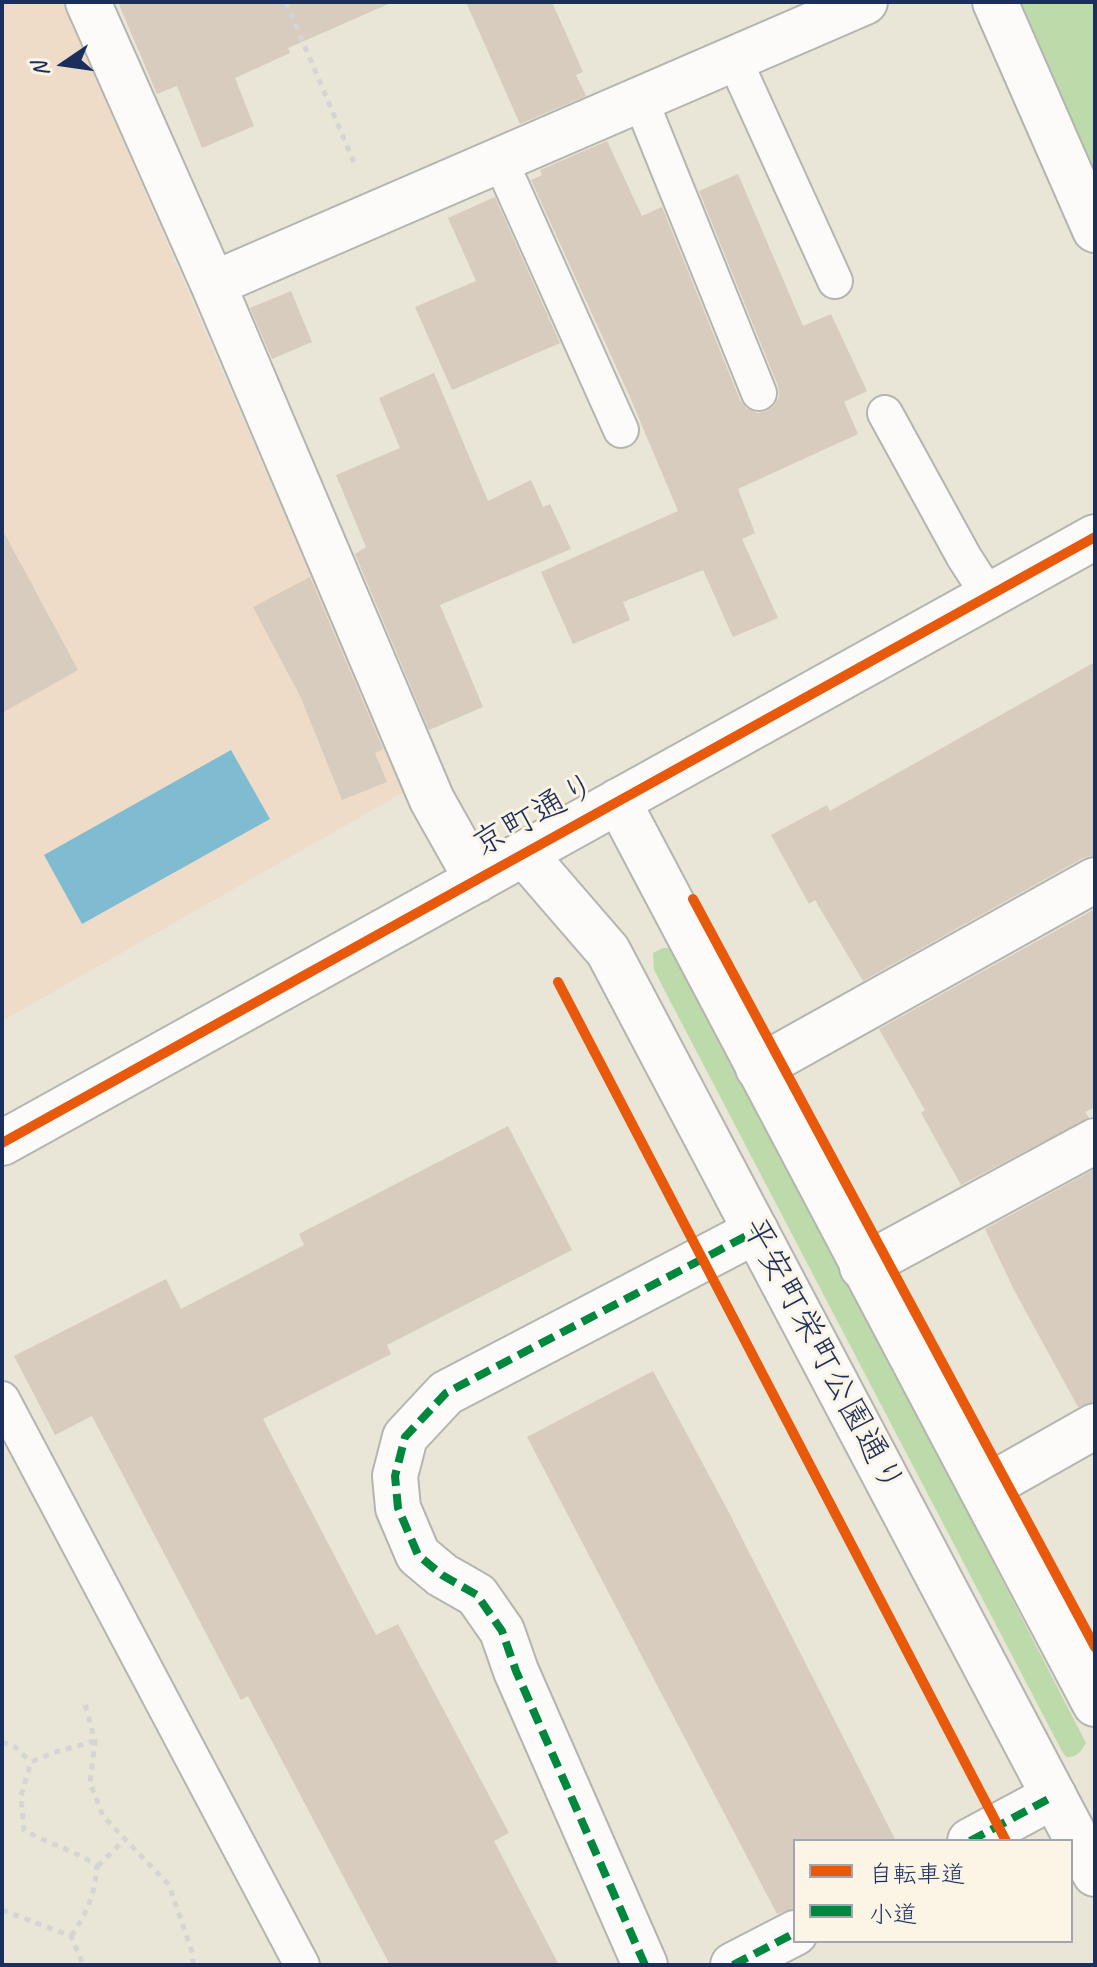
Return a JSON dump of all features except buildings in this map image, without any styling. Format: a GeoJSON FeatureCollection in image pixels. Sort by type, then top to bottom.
{"type":"FeatureCollection","features":[{"type":"Feature","properties":{"kind":"street"},"geometry":{"type":"LineString","coordinates":[[88,2],[213,284],[432,800],[477,880]]}},
{"type":"Feature","properties":{"kind":"street"},"geometry":{"type":"LineString","coordinates":[[213,284],[865,2]]}},
{"type":"Feature","properties":{"kind":"street"},"geometry":{"type":"LineString","coordinates":[[995,2],[1095,230]]}},
{"type":"Feature","properties":{"kind":"street","name":"京町通り"},"geometry":{"type":"LineString","coordinates":[[2,1143],[1095,537]]}},
{"type":"Feature","properties":{"kind":"street"},"geometry":{"type":"LineString","coordinates":[[618,801],[862,1267],[1093,1696]]}},
{"type":"Feature","properties":{"kind":"street","name":"平安町栄町公園通り"},"geometry":{"type":"LineString","coordinates":[[525,855],[608,951],[1095,1874]]}},
{"type":"Feature","properties":{"kind":"street"},"geometry":{"type":"LineString","coordinates":[[758,1068],[1095,880]]}},
{"type":"Feature","properties":{"kind":"street"},"geometry":{"type":"LineString","coordinates":[[862,1267],[1095,1141]]}},
{"type":"Feature","properties":{"kind":"street"},"geometry":{"type":"LineString","coordinates":[[645,1965],[516,1671],[502,1631],[477,1595],[442,1575],[418,1555],[398,1508],[395,1476],[405,1437],[446,1393],[756,1231]]}},
{"type":"Feature","properties":{"kind":"street"},"geometry":{"type":"LineString","coordinates":[[982,1490],[1095,1426]]}},
{"type":"Feature","properties":{"kind":"street"},"geometry":{"type":"LineString","coordinates":[[974,1839],[1054,1796]]}},
{"type":"Feature","properties":{"kind":"street"},"geometry":{"type":"LineString","coordinates":[[733,1965],[793,1934]]}},
{"type":"Feature","properties":{"kind":"lane"},"geometry":{"type":"LineString","coordinates":[[734,59],[835,281]]}},
{"type":"Feature","properties":{"kind":"lane"},"geometry":{"type":"LineString","coordinates":[[640,99],[759,393]]}},
{"type":"Feature","properties":{"kind":"lane"},"geometry":{"type":"LineString","coordinates":[[500,160],[621,430]]}},
{"type":"Feature","properties":{"kind":"lane"},"geometry":{"type":"LineString","coordinates":[[885,413],[964,557],[989,596]]}},
{"type":"Feature","properties":{"kind":"lane"},"geometry":{"type":"LineString","coordinates":[[2,1399],[302,1965]]}},
{"type":"Feature","properties":{"kind":"path"},"geometry":{"type":"LineString","coordinates":[[286,2],[376,214]]}},
{"type":"Feature","properties":{"kind":"path"},"geometry":{"type":"LineString","coordinates":[[85,1705],[95,1741],[90,1783],[103,1816],[169,1885],[193,1955],[193,1965]]}},
{"type":"Feature","properties":{"kind":"path"},"geometry":{"type":"LineString","coordinates":[[31,1762],[95,1741]]}},
{"type":"Feature","properties":{"kind":"path"},"geometry":{"type":"LineString","coordinates":[[2,1742],[15,1747],[31,1762]]}},
{"type":"Feature","properties":{"kind":"path"},"geometry":{"type":"LineString","coordinates":[[31,1762],[21,1796],[24,1830],[46,1843],[83,1856],[97,1866]]}},
{"type":"Feature","properties":{"kind":"path"},"geometry":{"type":"LineString","coordinates":[[71,1936],[87,1913],[96,1889],[97,1866],[126,1838]]}},
{"type":"Feature","properties":{"kind":"path"},"geometry":{"type":"LineString","coordinates":[[2,1910],[71,1936],[82,1962]]}},
{"type":"Feature","properties":{"kind":"shaded area"},"geometry":{"type":"Polygon","coordinates":[[[2,2],[63,2],[404,792],[2,1021],[2,2]]]}},
{"type":"Feature","properties":{"kind":"green space"},"geometry":{"type":"Polygon","coordinates":[[[1014,2],[1095,2],[1095,186],[1014,2]]]}},
{"type":"Feature","properties":{"kind":"green space"},"geometry":{"type":"Polygon","coordinates":[[[663,948],[675,948],[684,961],[1086,1743],[1077,1755],[1067,1757],[1063,1753],[654,970],[653,953],[663,948]]]}},
{"type":"Feature","properties":{"kind":"water"},"geometry":{"type":"Polygon","coordinates":[[[231,750],[270,819],[82,924],[44,855],[231,750]]]}},
{"type":"Feature","properties":{"kind":"marked path"},"geometry":{"type":"LineString","coordinates":[[645,1965],[516,1671],[502,1631],[477,1595],[442,1575],[418,1555],[398,1508],[395,1476],[405,1437],[446,1393],[756,1231]]}},
{"type":"Feature","properties":{"kind":"marked path"},"geometry":{"type":"LineString","coordinates":[[974,1839],[1054,1796]]}},
{"type":"Feature","properties":{"kind":"marked path"},"geometry":{"type":"LineString","coordinates":[[733,1965],[793,1934]]}},
{"type":"Feature","properties":{"kind":"cycle path"},"geometry":{"type":"LineString","coordinates":[[2,1143],[1095,537]]}},
{"type":"Feature","properties":{"kind":"cycle path"},"geometry":{"type":"LineString","coordinates":[[693,899],[1095,1647]]}},
{"type":"Feature","properties":{"kind":"cycle path"},"geometry":{"type":"LineString","coordinates":[[558,982],[1005,1839]]}}]}
